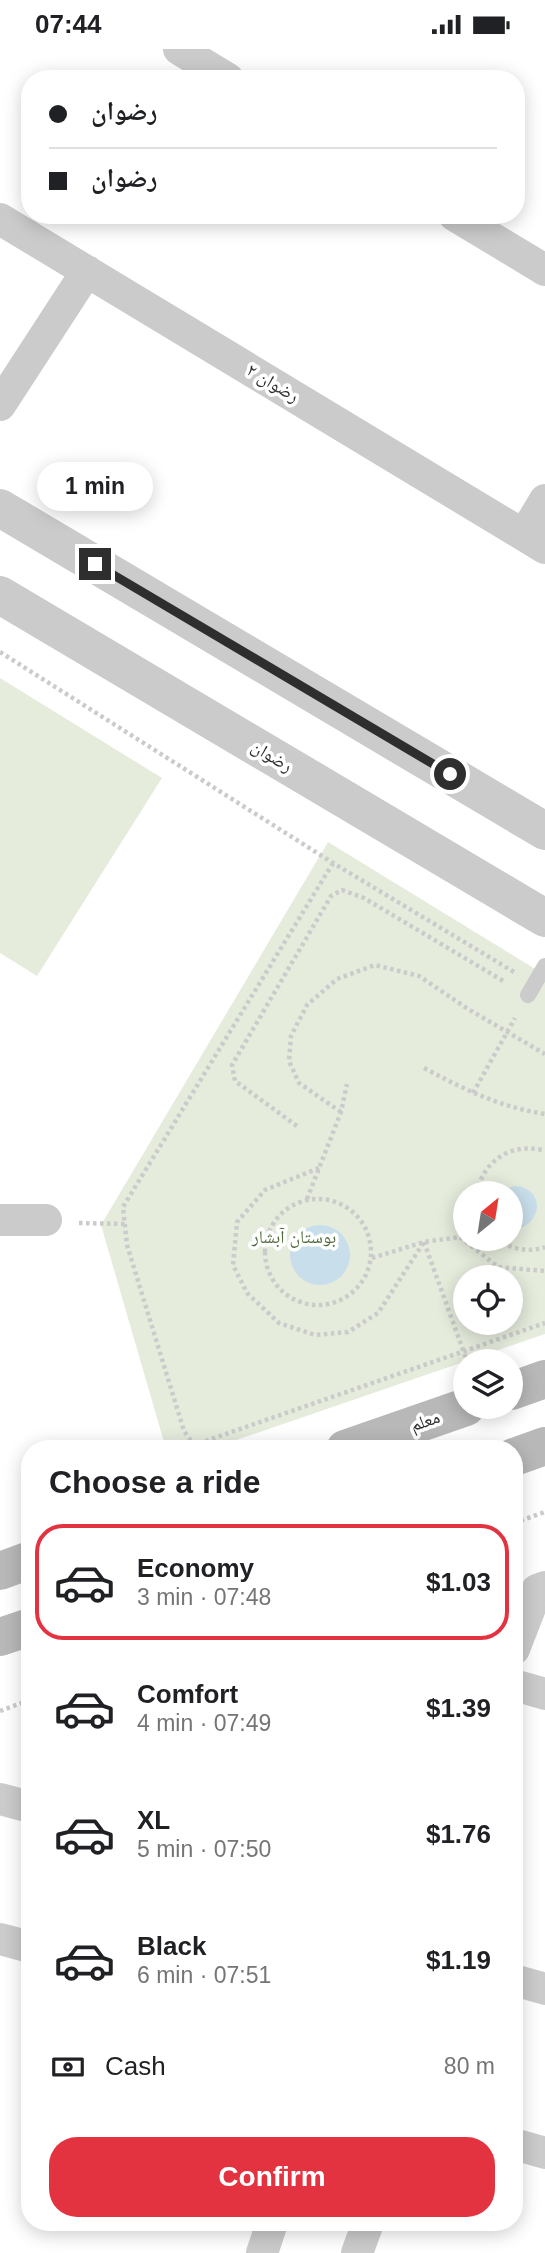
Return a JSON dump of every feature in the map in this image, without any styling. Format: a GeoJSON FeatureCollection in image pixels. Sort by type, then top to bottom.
{"type":"FeatureCollection","features":[{"type":"Feature","properties":{"kind":"main road"},"geometry":{"type":"LineString","coordinates":[[523,1387],[545,1379]]}},
{"type":"Feature","properties":{"kind":"main road","name":"معلم"},"geometry":{"type":"LineString","coordinates":[[371,1440],[453,1412]]}},
{"type":"Feature","properties":{"kind":"main road"},"geometry":{"type":"LineString","coordinates":[[523,1454],[545,1446]]}},
{"type":"Feature","properties":{"kind":"main road"},"geometry":{"type":"LineString","coordinates":[[0,1571],[21,1563]]}},
{"type":"Feature","properties":{"kind":"main road"},"geometry":{"type":"LineString","coordinates":[[0,1637],[21,1630]]}},
{"type":"Feature","properties":{"kind":"street"},"geometry":{"type":"LineString","coordinates":[[179,49],[213,70]]}},
{"type":"Feature","properties":{"kind":"street","name":"رضوان ۲"},"geometry":{"type":"LineString","coordinates":[[0,219],[535,541]]}},
{"type":"Feature","properties":{"kind":"street"},"geometry":{"type":"LineString","coordinates":[[469,224],[545,270]]}},
{"type":"Feature","properties":{"kind":"street"},"geometry":{"type":"LineString","coordinates":[[0,405],[87,271]]}},
{"type":"Feature","properties":{"kind":"street"},"geometry":{"type":"LineString","coordinates":[[535,541],[545,500]]}},
{"type":"Feature","properties":{"kind":"street"},"geometry":{"type":"LineString","coordinates":[[0,508],[545,831]]}},
{"type":"Feature","properties":{"kind":"street","name":"رضوان"},"geometry":{"type":"LineString","coordinates":[[0,595],[545,918]]}},
{"type":"Feature","properties":{"kind":"street"},"geometry":{"type":"LineString","coordinates":[[0,1220],[46,1220]]}},
{"type":"Feature","properties":{"kind":"street"},"geometry":{"type":"LineString","coordinates":[[523,1626],[537,1590],[545,1587]]}},
{"type":"Feature","properties":{"kind":"street"},"geometry":{"type":"LineString","coordinates":[[523,1688],[545,1694]]}},
{"type":"Feature","properties":{"kind":"street"},"geometry":{"type":"LineString","coordinates":[[0,1799],[21,1805]]}},
{"type":"Feature","properties":{"kind":"street"},"geometry":{"type":"LineString","coordinates":[[0,1939],[21,1945]]}},
{"type":"Feature","properties":{"kind":"street"},"geometry":{"type":"LineString","coordinates":[[523,1983],[545,1989]]}},
{"type":"Feature","properties":{"kind":"street"},"geometry":{"type":"LineString","coordinates":[[523,2147],[545,2153]]}},
{"type":"Feature","properties":{"kind":"street"},"geometry":{"type":"LineString","coordinates":[[262,2253],[269,2231]]}},
{"type":"Feature","properties":{"kind":"street"},"geometry":{"type":"LineString","coordinates":[[357,2253],[365,2231]]}},
{"type":"Feature","properties":{"kind":"lane"},"geometry":{"type":"LineString","coordinates":[[531,989],[545,965]]}},
{"type":"Feature","properties":{"kind":"path"},"geometry":{"type":"LineString","coordinates":[[0,652],[531,989]]}},
{"type":"Feature","properties":{"kind":"path"},"geometry":{"type":"LineString","coordinates":[[190,1440],[184,1431],[127,1245],[123,1207],[334,863]]}},
{"type":"Feature","properties":{"kind":"path"},"geometry":{"type":"LineString","coordinates":[[297,1126],[235,1081],[232,1065],[331,896],[342,890],[364,898],[531,989]]}},
{"type":"Feature","properties":{"kind":"path"},"geometry":{"type":"LineString","coordinates":[[341,1112],[299,1083],[289,1061],[291,1036],[307,1005],[337,979],[375,965],[419,976],[468,1009],[545,1054]]}},
{"type":"Feature","properties":{"kind":"path"},"geometry":{"type":"LineString","coordinates":[[473,1093],[531,989]]}},
{"type":"Feature","properties":{"kind":"path"},"geometry":{"type":"LineString","coordinates":[[424,1068],[473,1093],[515,1109],[545,1114]]}},
{"type":"Feature","properties":{"kind":"path"},"geometry":{"type":"LineString","coordinates":[[307,1199],[341,1112],[347,1084]]}},
{"type":"Feature","properties":{"kind":"path"},"geometry":{"type":"LineString","coordinates":[[481,1181],[494,1160],[508,1151],[525,1147],[545,1151]]}},
{"type":"Feature","properties":{"kind":"path"},"geometry":{"type":"LineString","coordinates":[[319,1168],[265,1190],[237,1222],[233,1265],[247,1293],[279,1323],[315,1335],[348,1332],[378,1313],[424,1242]]}},
{"type":"Feature","properties":{"kind":"path"},"geometry":{"type":"LineString","coordinates":[[307,1199],[333,1200],[355,1212],[365,1226],[371,1241],[372,1258],[367,1274],[358,1288],[345,1299],[328,1305],[309,1304],[292,1299],[278,1287],[268,1271],[265,1252],[267,1235],[276,1219],[290,1206],[307,1199]]}},
{"type":"Feature","properties":{"kind":"path"},"geometry":{"type":"LineString","coordinates":[[46,1220],[101,1225],[125,1224]]}},
{"type":"Feature","properties":{"kind":"path"},"geometry":{"type":"LineString","coordinates":[[372,1258],[424,1242],[453,1238]]}},
{"type":"Feature","properties":{"kind":"path"},"geometry":{"type":"LineString","coordinates":[[424,1242],[462,1349]]}},
{"type":"Feature","properties":{"kind":"path"},"geometry":{"type":"LineString","coordinates":[[523,1250],[545,1247]]}},
{"type":"Feature","properties":{"kind":"path"},"geometry":{"type":"LineString","coordinates":[[478,1251],[498,1267],[545,1271]]}},
{"type":"Feature","properties":{"kind":"path"},"geometry":{"type":"LineString","coordinates":[[471,1349],[545,1323]]}},
{"type":"Feature","properties":{"kind":"path"},"geometry":{"type":"LineString","coordinates":[[208,1440],[453,1355]]}},
{"type":"Feature","properties":{"kind":"path"},"geometry":{"type":"LineString","coordinates":[[523,1520],[545,1512]]}},
{"type":"Feature","properties":{"kind":"path"},"geometry":{"type":"LineString","coordinates":[[0,1711],[21,1703]]}},
{"type":"Feature","properties":{"kind":"green space"},"geometry":{"type":"Polygon","coordinates":[[[0,678],[162,778],[37,976],[0,953],[0,678]]]}},
{"type":"Feature","properties":{"kind":"green space","name":"بوستان آبشار"},"geometry":{"type":"Polygon","coordinates":[[[328,842],[545,975],[545,1334],[501,1349],[453,1349],[453,1366],[236,1440],[163,1440],[101,1225],[328,842]]]}},
{"type":"Feature","properties":{"kind":"water"},"geometry":{"type":"Polygon","coordinates":[[[523,1188],[530,1191],[537,1202],[535,1216],[523,1227],[523,1188]]]}},
{"type":"Feature","properties":{"kind":"water"},"geometry":{"type":"Polygon","coordinates":[[[320,1225],[337,1230],[345,1238],[350,1255],[345,1272],[337,1280],[320,1285],[303,1280],[295,1272],[290,1255],[295,1238],[303,1230],[320,1225]]]}},
{"type":"Feature","properties":{"kind":"route"},"geometry":{"type":"LineString","coordinates":[[95,564],[450,774]]}}]}
